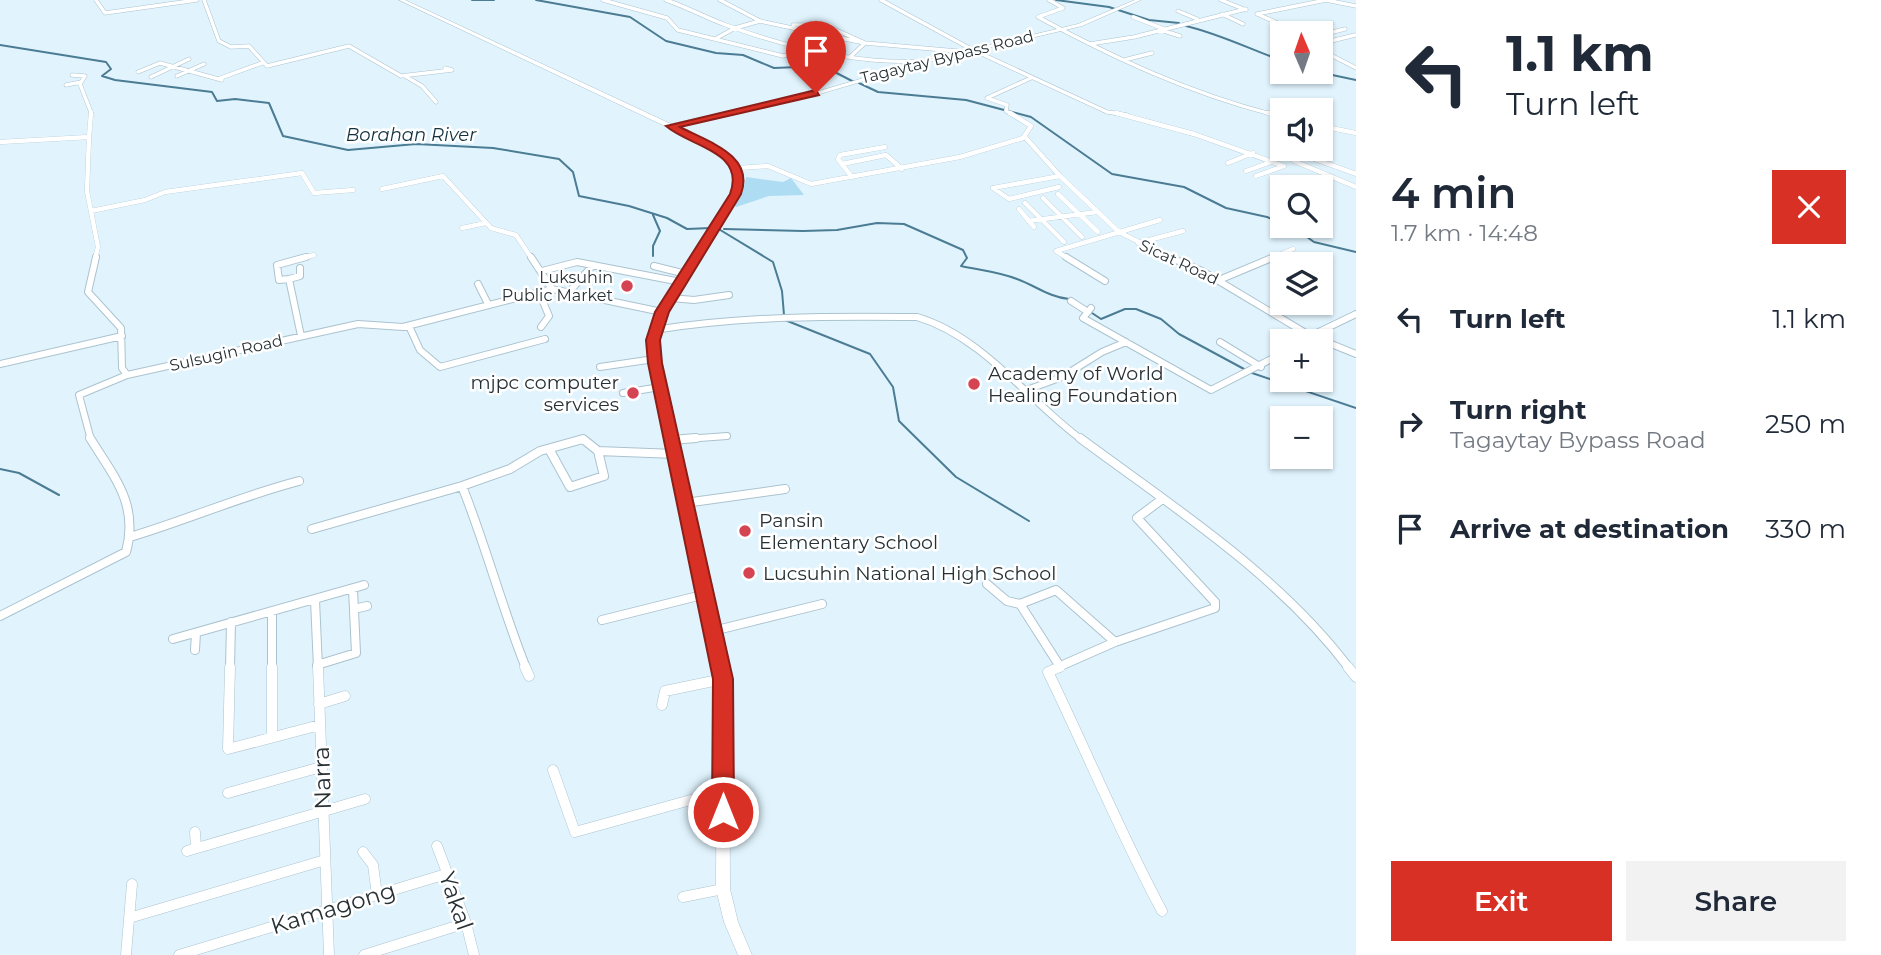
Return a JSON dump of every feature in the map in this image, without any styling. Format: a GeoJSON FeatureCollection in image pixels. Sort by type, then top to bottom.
{"type":"FeatureCollection","features":[{"type":"Feature","properties":{"kind":"main road"},"geometry":{"type":"LineString","coordinates":[[401,0],[671,126],[717,149],[738,168],[739,187],[662,312],[654,330],[654,359],[723,679],[723,889],[731,922],[745,955]]}},
{"type":"Feature","properties":{"kind":"main road","name":"Tagaytay Bypass Road"},"geometry":{"type":"LineString","coordinates":[[671,126],[806,96],[843,83],[928,61],[1085,24],[1139,0]]}},
{"type":"Feature","properties":{"kind":"street"},"geometry":{"type":"LineString","coordinates":[[96,0],[105,13],[197,0]]}},
{"type":"Feature","properties":{"kind":"street"},"geometry":{"type":"LineString","coordinates":[[204,0],[213,32],[229,47],[249,46],[262,63],[269,66],[349,46],[422,86],[436,102]]}},
{"type":"Feature","properties":{"kind":"street"},"geometry":{"type":"LineString","coordinates":[[603,0],[667,18],[678,30],[785,56],[816,50]]}},
{"type":"Feature","properties":{"kind":"street"},"geometry":{"type":"LineString","coordinates":[[666,0],[686,5],[735,28],[816,50],[850,57],[928,61]]}},
{"type":"Feature","properties":{"kind":"street"},"geometry":{"type":"LineString","coordinates":[[720,0],[760,21],[865,43],[971,51]]}},
{"type":"Feature","properties":{"kind":"street"},"geometry":{"type":"LineString","coordinates":[[881,0],[971,51],[1110,113],[1134,116],[1270,159]]}},
{"type":"Feature","properties":{"kind":"street"},"geometry":{"type":"LineString","coordinates":[[1049,0],[1063,8],[1037,16],[1090,44],[1172,85],[1270,113]]}},
{"type":"Feature","properties":{"kind":"street"},"geometry":{"type":"LineString","coordinates":[[1257,14],[1326,0],[1356,6]]}},
{"type":"Feature","properties":{"kind":"street"},"geometry":{"type":"LineString","coordinates":[[1221,2],[1274,21]]}},
{"type":"Feature","properties":{"kind":"street"},"geometry":{"type":"LineString","coordinates":[[1221,2],[1237,11]]}},
{"type":"Feature","properties":{"kind":"street"},"geometry":{"type":"LineString","coordinates":[[1214,9],[1243,24]]}},
{"type":"Feature","properties":{"kind":"street"},"geometry":{"type":"LineString","coordinates":[[1090,44],[1246,9]]}},
{"type":"Feature","properties":{"kind":"street"},"geometry":{"type":"LineString","coordinates":[[1178,11],[1198,19]]}},
{"type":"Feature","properties":{"kind":"street"},"geometry":{"type":"LineString","coordinates":[[1133,17],[1174,39]]}},
{"type":"Feature","properties":{"kind":"street"},"geometry":{"type":"LineString","coordinates":[[717,38],[735,28],[760,21]]}},
{"type":"Feature","properties":{"kind":"street"},"geometry":{"type":"LineString","coordinates":[[786,26],[825,25],[865,43]]}},
{"type":"Feature","properties":{"kind":"street"},"geometry":{"type":"LineString","coordinates":[[1334,32],[1345,29]]}},
{"type":"Feature","properties":{"kind":"street"},"geometry":{"type":"LineString","coordinates":[[1160,30],[1180,36]]}},
{"type":"Feature","properties":{"kind":"street"},"geometry":{"type":"LineString","coordinates":[[1334,40],[1355,36]]}},
{"type":"Feature","properties":{"kind":"street"},"geometry":{"type":"LineString","coordinates":[[850,57],[865,43]]}},
{"type":"Feature","properties":{"kind":"street"},"geometry":{"type":"LineString","coordinates":[[1124,60],[1152,53]]}},
{"type":"Feature","properties":{"kind":"street"},"geometry":{"type":"LineString","coordinates":[[1334,57],[1356,68]]}},
{"type":"Feature","properties":{"kind":"street"},"geometry":{"type":"LineString","coordinates":[[151,77],[189,59]]}},
{"type":"Feature","properties":{"kind":"street"},"geometry":{"type":"LineString","coordinates":[[138,72],[158,63],[220,79],[262,63]]}},
{"type":"Feature","properties":{"kind":"street"},"geometry":{"type":"LineString","coordinates":[[177,76],[204,64]]}},
{"type":"Feature","properties":{"kind":"street"},"geometry":{"type":"LineString","coordinates":[[404,76],[452,70],[445,68]]}},
{"type":"Feature","properties":{"kind":"street"},"geometry":{"type":"LineString","coordinates":[[205,74],[217,69]]}},
{"type":"Feature","properties":{"kind":"street"},"geometry":{"type":"LineString","coordinates":[[66,85],[81,82],[85,76],[72,75]]}},
{"type":"Feature","properties":{"kind":"street","name":"Sicat Road"},"geometry":{"type":"LineString","coordinates":[[1031,78],[987,99],[1029,123],[1031,128],[1025,137],[1097,212],[1119,232],[1138,243],[1219,280],[1299,329]]}},
{"type":"Feature","properties":{"kind":"street"},"geometry":{"type":"LineString","coordinates":[[81,82],[90,101],[92,132],[89,137],[88,191],[98,247],[88,292],[121,328],[122,368],[127,375]]}},
{"type":"Feature","properties":{"kind":"street"},"geometry":{"type":"LineString","coordinates":[[1333,128],[1356,132]]}},
{"type":"Feature","properties":{"kind":"street"},"geometry":{"type":"LineString","coordinates":[[0,142],[89,137]]}},
{"type":"Feature","properties":{"kind":"street"},"geometry":{"type":"LineString","coordinates":[[738,168],[768,166],[807,184],[970,155],[1025,137]]}},
{"type":"Feature","properties":{"kind":"street"},"geometry":{"type":"LineString","coordinates":[[852,177],[838,157],[843,153],[885,147]]}},
{"type":"Feature","properties":{"kind":"street"},"geometry":{"type":"LineString","coordinates":[[1228,163],[1253,153]]}},
{"type":"Feature","properties":{"kind":"street"},"geometry":{"type":"LineString","coordinates":[[842,164],[886,155],[902,169]]}},
{"type":"Feature","properties":{"kind":"street"},"geometry":{"type":"LineString","coordinates":[[1246,171],[1274,161],[1284,166],[1256,176]]}},
{"type":"Feature","properties":{"kind":"street"},"geometry":{"type":"LineString","coordinates":[[1294,161],[1356,187]]}},
{"type":"Feature","properties":{"kind":"street"},"geometry":{"type":"LineString","coordinates":[[1320,161],[1356,174]]}},
{"type":"Feature","properties":{"kind":"street"},"geometry":{"type":"LineString","coordinates":[[91,211],[145,200],[165,192],[304,173],[307,184],[314,193],[353,190]]}},
{"type":"Feature","properties":{"kind":"street"},"geometry":{"type":"LineString","coordinates":[[382,189],[443,176],[486,223],[495,230],[516,235],[552,289]]}},
{"type":"Feature","properties":{"kind":"street"},"geometry":{"type":"LineString","coordinates":[[1048,178],[1059,187],[1009,199],[993,188],[1020,183],[1048,178],[1060,176]]}},
{"type":"Feature","properties":{"kind":"street"},"geometry":{"type":"LineString","coordinates":[[1058,194],[1098,232]]}},
{"type":"Feature","properties":{"kind":"street"},"geometry":{"type":"LineString","coordinates":[[1043,198],[1082,237]]}},
{"type":"Feature","properties":{"kind":"street"},"geometry":{"type":"LineString","coordinates":[[1025,203],[1064,242]]}},
{"type":"Feature","properties":{"kind":"street"},"geometry":{"type":"LineString","coordinates":[[1011,211],[1030,208]]}},
{"type":"Feature","properties":{"kind":"street"},"geometry":{"type":"LineString","coordinates":[[1019,209],[1034,227]]}},
{"type":"Feature","properties":{"kind":"street"},"geometry":{"type":"LineString","coordinates":[[1028,221],[1097,212]]}},
{"type":"Feature","properties":{"kind":"street"},"geometry":{"type":"LineString","coordinates":[[1105,281],[1056,251],[1160,220]]}},
{"type":"Feature","properties":{"kind":"street"},"geometry":{"type":"LineString","coordinates":[[463,228],[486,223]]}},
{"type":"Feature","properties":{"kind":"street"},"geometry":{"type":"LineString","coordinates":[[1138,243],[1183,231]]}},
{"type":"Feature","properties":{"kind":"street"},"geometry":{"type":"LineString","coordinates":[[1219,280],[1293,249]]}},
{"type":"Feature","properties":{"kind":"street"},"geometry":{"type":"LineString","coordinates":[[300,268],[300,276],[279,280],[277,265],[314,255]]}},
{"type":"Feature","properties":{"kind":"street"},"geometry":{"type":"LineString","coordinates":[[542,271],[577,262],[683,278]]}},
{"type":"Feature","properties":{"kind":"street"},"geometry":{"type":"LineString","coordinates":[[571,290],[593,265]]}},
{"type":"Feature","properties":{"kind":"street"},"geometry":{"type":"LineString","coordinates":[[654,267],[683,278]]}},
{"type":"Feature","properties":{"kind":"street"},"geometry":{"type":"LineString","coordinates":[[289,279],[300,336]]}},
{"type":"Feature","properties":{"kind":"street"},"geometry":{"type":"LineString","coordinates":[[478,284],[488,304]]}},
{"type":"Feature","properties":{"kind":"street","name":"Sulsugin Road"},"geometry":{"type":"LineString","coordinates":[[130,537],[128,499],[90,438],[79,395],[127,375],[300,336],[359,324],[395,328],[409,326],[552,289],[571,290],[662,312]]}},
{"type":"Feature","properties":{"kind":"street"},"geometry":{"type":"LineString","coordinates":[[538,292],[549,316],[541,327]]}},
{"type":"Feature","properties":{"kind":"street"},"geometry":{"type":"LineString","coordinates":[[671,299],[694,300],[729,295]]}},
{"type":"Feature","properties":{"kind":"street"},"geometry":{"type":"LineString","coordinates":[[1071,300],[1090,310],[1083,318],[1211,390],[1270,361]]}},
{"type":"Feature","properties":{"kind":"street"},"geometry":{"type":"LineString","coordinates":[[1322,329],[1356,314]]}},
{"type":"Feature","properties":{"kind":"street"},"geometry":{"type":"LineString","coordinates":[[654,330],[719,320],[784,316],[926,318],[986,358],[1071,432],[1245,564],[1328,640],[1356,677]]}},
{"type":"Feature","properties":{"kind":"street"},"geometry":{"type":"LineString","coordinates":[[409,326],[411,337],[425,358],[440,367],[545,339]]}},
{"type":"Feature","properties":{"kind":"street"},"geometry":{"type":"LineString","coordinates":[[0,364],[122,336]]}},
{"type":"Feature","properties":{"kind":"street"},"geometry":{"type":"LineString","coordinates":[[1024,391],[1062,377],[1102,352],[1126,342]]}},
{"type":"Feature","properties":{"kind":"street"},"geometry":{"type":"LineString","coordinates":[[1220,342],[1261,367]]}},
{"type":"Feature","properties":{"kind":"street","name":"Sicat Road"},"geometry":{"type":"LineString","coordinates":[[1333,345],[1356,354]]}},
{"type":"Feature","properties":{"kind":"street"},"geometry":{"type":"LineString","coordinates":[[600,367],[654,359]]}},
{"type":"Feature","properties":{"kind":"street"},"geometry":{"type":"LineString","coordinates":[[623,393],[660,387]]}},
{"type":"Feature","properties":{"kind":"street"},"geometry":{"type":"LineString","coordinates":[[672,440],[727,436]]}},
{"type":"Feature","properties":{"kind":"street"},"geometry":{"type":"LineString","coordinates":[[312,529],[462,486],[510,469],[531,455],[549,449],[583,439],[598,451],[605,471],[604,476],[570,487],[549,449]]}},
{"type":"Feature","properties":{"kind":"street"},"geometry":{"type":"LineString","coordinates":[[598,451],[675,454]]}},
{"type":"Feature","properties":{"kind":"street"},"geometry":{"type":"LineString","coordinates":[[0,616],[126,552],[130,537],[190,519],[242,496],[299,481]]}},
{"type":"Feature","properties":{"kind":"street"},"geometry":{"type":"LineString","coordinates":[[462,486],[488,550],[500,603],[530,676]]}},
{"type":"Feature","properties":{"kind":"street"},"geometry":{"type":"LineString","coordinates":[[685,503],[785,489]]}},
{"type":"Feature","properties":{"kind":"street"},"geometry":{"type":"LineString","coordinates":[[1161,500],[1137,518],[1215,602],[1215,608],[1115,642],[1048,672],[1053,688],[1098,775],[1123,839],[1162,911]]}},
{"type":"Feature","properties":{"kind":"street"},"geometry":{"type":"LineString","coordinates":[[987,584],[1007,601],[1020,604],[1056,590],[1115,642]]}},
{"type":"Feature","properties":{"kind":"street"},"geometry":{"type":"LineString","coordinates":[[173,639],[365,585]]}},
{"type":"Feature","properties":{"kind":"street"},"geometry":{"type":"LineString","coordinates":[[317,665],[356,653],[353,589]]}},
{"type":"Feature","properties":{"kind":"street"},"geometry":{"type":"LineString","coordinates":[[602,620],[706,594]]}},
{"type":"Feature","properties":{"kind":"street","name":"Narra"},"geometry":{"type":"LineString","coordinates":[[315,600],[329,955]]}},
{"type":"Feature","properties":{"kind":"street"},"geometry":{"type":"LineString","coordinates":[[713,631],[822,604]]}},
{"type":"Feature","properties":{"kind":"street"},"geometry":{"type":"LineString","coordinates":[[1020,604],[1059,665]]}},
{"type":"Feature","properties":{"kind":"street"},"geometry":{"type":"LineString","coordinates":[[354,609],[367,606]]}},
{"type":"Feature","properties":{"kind":"street"},"geometry":{"type":"LineString","coordinates":[[272,612],[272,737]]}},
{"type":"Feature","properties":{"kind":"street"},"geometry":{"type":"LineString","coordinates":[[232,622],[229,749],[320,725]]}},
{"type":"Feature","properties":{"kind":"street"},"geometry":{"type":"LineString","coordinates":[[195,650],[196,633]]}},
{"type":"Feature","properties":{"kind":"street"},"geometry":{"type":"LineString","coordinates":[[662,705],[665,691],[723,679]]}},
{"type":"Feature","properties":{"kind":"street"},"geometry":{"type":"LineString","coordinates":[[319,704],[345,696]]}},
{"type":"Feature","properties":{"kind":"street"},"geometry":{"type":"LineString","coordinates":[[228,793],[321,767]]}},
{"type":"Feature","properties":{"kind":"street"},"geometry":{"type":"LineString","coordinates":[[552,770],[575,832],[723,791]]}},
{"type":"Feature","properties":{"kind":"street"},"geometry":{"type":"LineString","coordinates":[[195,832],[191,849],[365,799]]}},
{"type":"Feature","properties":{"kind":"street","name":"Yakal"},"geometry":{"type":"LineString","coordinates":[[437,846],[466,923],[474,955]]}},
{"type":"Feature","properties":{"kind":"street"},"geometry":{"type":"LineString","coordinates":[[363,852],[369,855],[377,895]]}},
{"type":"Feature","properties":{"kind":"street"},"geometry":{"type":"LineString","coordinates":[[129,918],[325,860]]}},
{"type":"Feature","properties":{"kind":"street","name":"Kamagong"},"geometry":{"type":"LineString","coordinates":[[179,955],[446,874]]}},
{"type":"Feature","properties":{"kind":"street"},"geometry":{"type":"LineString","coordinates":[[126,955],[132,884]]}},
{"type":"Feature","properties":{"kind":"street"},"geometry":{"type":"LineString","coordinates":[[683,897],[723,889]]}},
{"type":"Feature","properties":{"kind":"street"},"geometry":{"type":"LineString","coordinates":[[364,955],[466,923]]}},
{"type":"Feature","properties":{"kind":"shaded area"},"geometry":{"type":"Polygon","coordinates":[[[746,177],[783,182],[791,178],[804,195],[769,196],[736,207],[733,205],[744,187],[746,177]]]}},
{"type":"Feature","properties":{"kind":"waterway"},"geometry":{"type":"LineString","coordinates":[[472,0],[494,0]]}},
{"type":"Feature","properties":{"kind":"waterway"},"geometry":{"type":"LineString","coordinates":[[536,0],[630,17],[666,41],[716,53],[743,55],[774,68],[823,66],[854,82]]}},
{"type":"Feature","properties":{"kind":"waterway"},"geometry":{"type":"LineString","coordinates":[[1056,0],[1109,7],[1149,20],[1179,23]]}},
{"type":"Feature","properties":{"kind":"waterway"},"geometry":{"type":"LineString","coordinates":[[1186,26],[1270,56]]}},
{"type":"Feature","properties":{"kind":"waterway","name":"Borahan River"},"geometry":{"type":"LineString","coordinates":[[0,45],[106,62],[111,69],[102,76],[115,80],[212,92],[217,101],[235,99],[269,103],[283,136],[348,150],[416,144],[493,148],[559,159],[573,172],[579,196],[629,206],[667,218],[687,229],[711,228]]}},
{"type":"Feature","properties":{"kind":"waterway"},"geometry":{"type":"LineString","coordinates":[[1334,75],[1356,80]]}},
{"type":"Feature","properties":{"kind":"waterway"},"geometry":{"type":"LineString","coordinates":[[859,83],[878,92],[966,100],[1031,117],[1112,174],[1184,187],[1226,208],[1267,217],[1296,229],[1314,242],[1356,252]]}},
{"type":"Feature","properties":{"kind":"waterway"},"geometry":{"type":"LineString","coordinates":[[653,215],[660,231],[653,246],[653,256]]}},
{"type":"Feature","properties":{"kind":"waterway","name":"Borahan River"},"geometry":{"type":"LineString","coordinates":[[724,229],[803,231],[837,230],[877,223],[904,224],[963,250],[967,258],[961,266],[1010,277],[1049,294],[1069,299]]}},
{"type":"Feature","properties":{"kind":"waterway","name":"Borahan River"},"geometry":{"type":"LineString","coordinates":[[717,228],[773,262],[782,291],[784,315]]}},
{"type":"Feature","properties":{"kind":"waterway","name":"Borahan River"},"geometry":{"type":"LineString","coordinates":[[1092,313],[1101,319],[1125,309],[1136,309],[1161,319],[1179,334],[1244,369]]}},
{"type":"Feature","properties":{"kind":"waterway","name":"Borahan River"},"geometry":{"type":"LineString","coordinates":[[785,320],[870,354],[893,387],[899,421],[956,477],[1029,521]]}},
{"type":"Feature","properties":{"kind":"waterway","name":"Borahan River"},"geometry":{"type":"LineString","coordinates":[[1252,373],[1356,408]]}},
{"type":"Feature","properties":{"kind":"waterway"},"geometry":{"type":"LineString","coordinates":[[0,469],[19,473],[59,495]]}},
{"type":"Feature","properties":{"kind":"place","name":"Luksuhin Public Market"},"geometry":{"type":"Point","coordinates":[627,286]}},
{"type":"Feature","properties":{"kind":"place","name":"Academy of World Healing Foundation"},"geometry":{"type":"Point","coordinates":[974,384]}},
{"type":"Feature","properties":{"kind":"place","name":"mjpc computer services"},"geometry":{"type":"Point","coordinates":[633,393]}},
{"type":"Feature","properties":{"kind":"place","name":"Pansin Elementary School"},"geometry":{"type":"Point","coordinates":[745,531]}},
{"type":"Feature","properties":{"kind":"place","name":"Lucsuhin National High School"},"geometry":{"type":"Point","coordinates":[749,573]}},
{"type":"Feature","properties":{"kind":"route"},"geometry":{"type":"LineString","coordinates":[[723,812],[723,679],[653,355],[653,340],[654,330],[662,312],[736,194],[741,180],[738,168],[727,156],[671,126],[816,93]]}}]}
